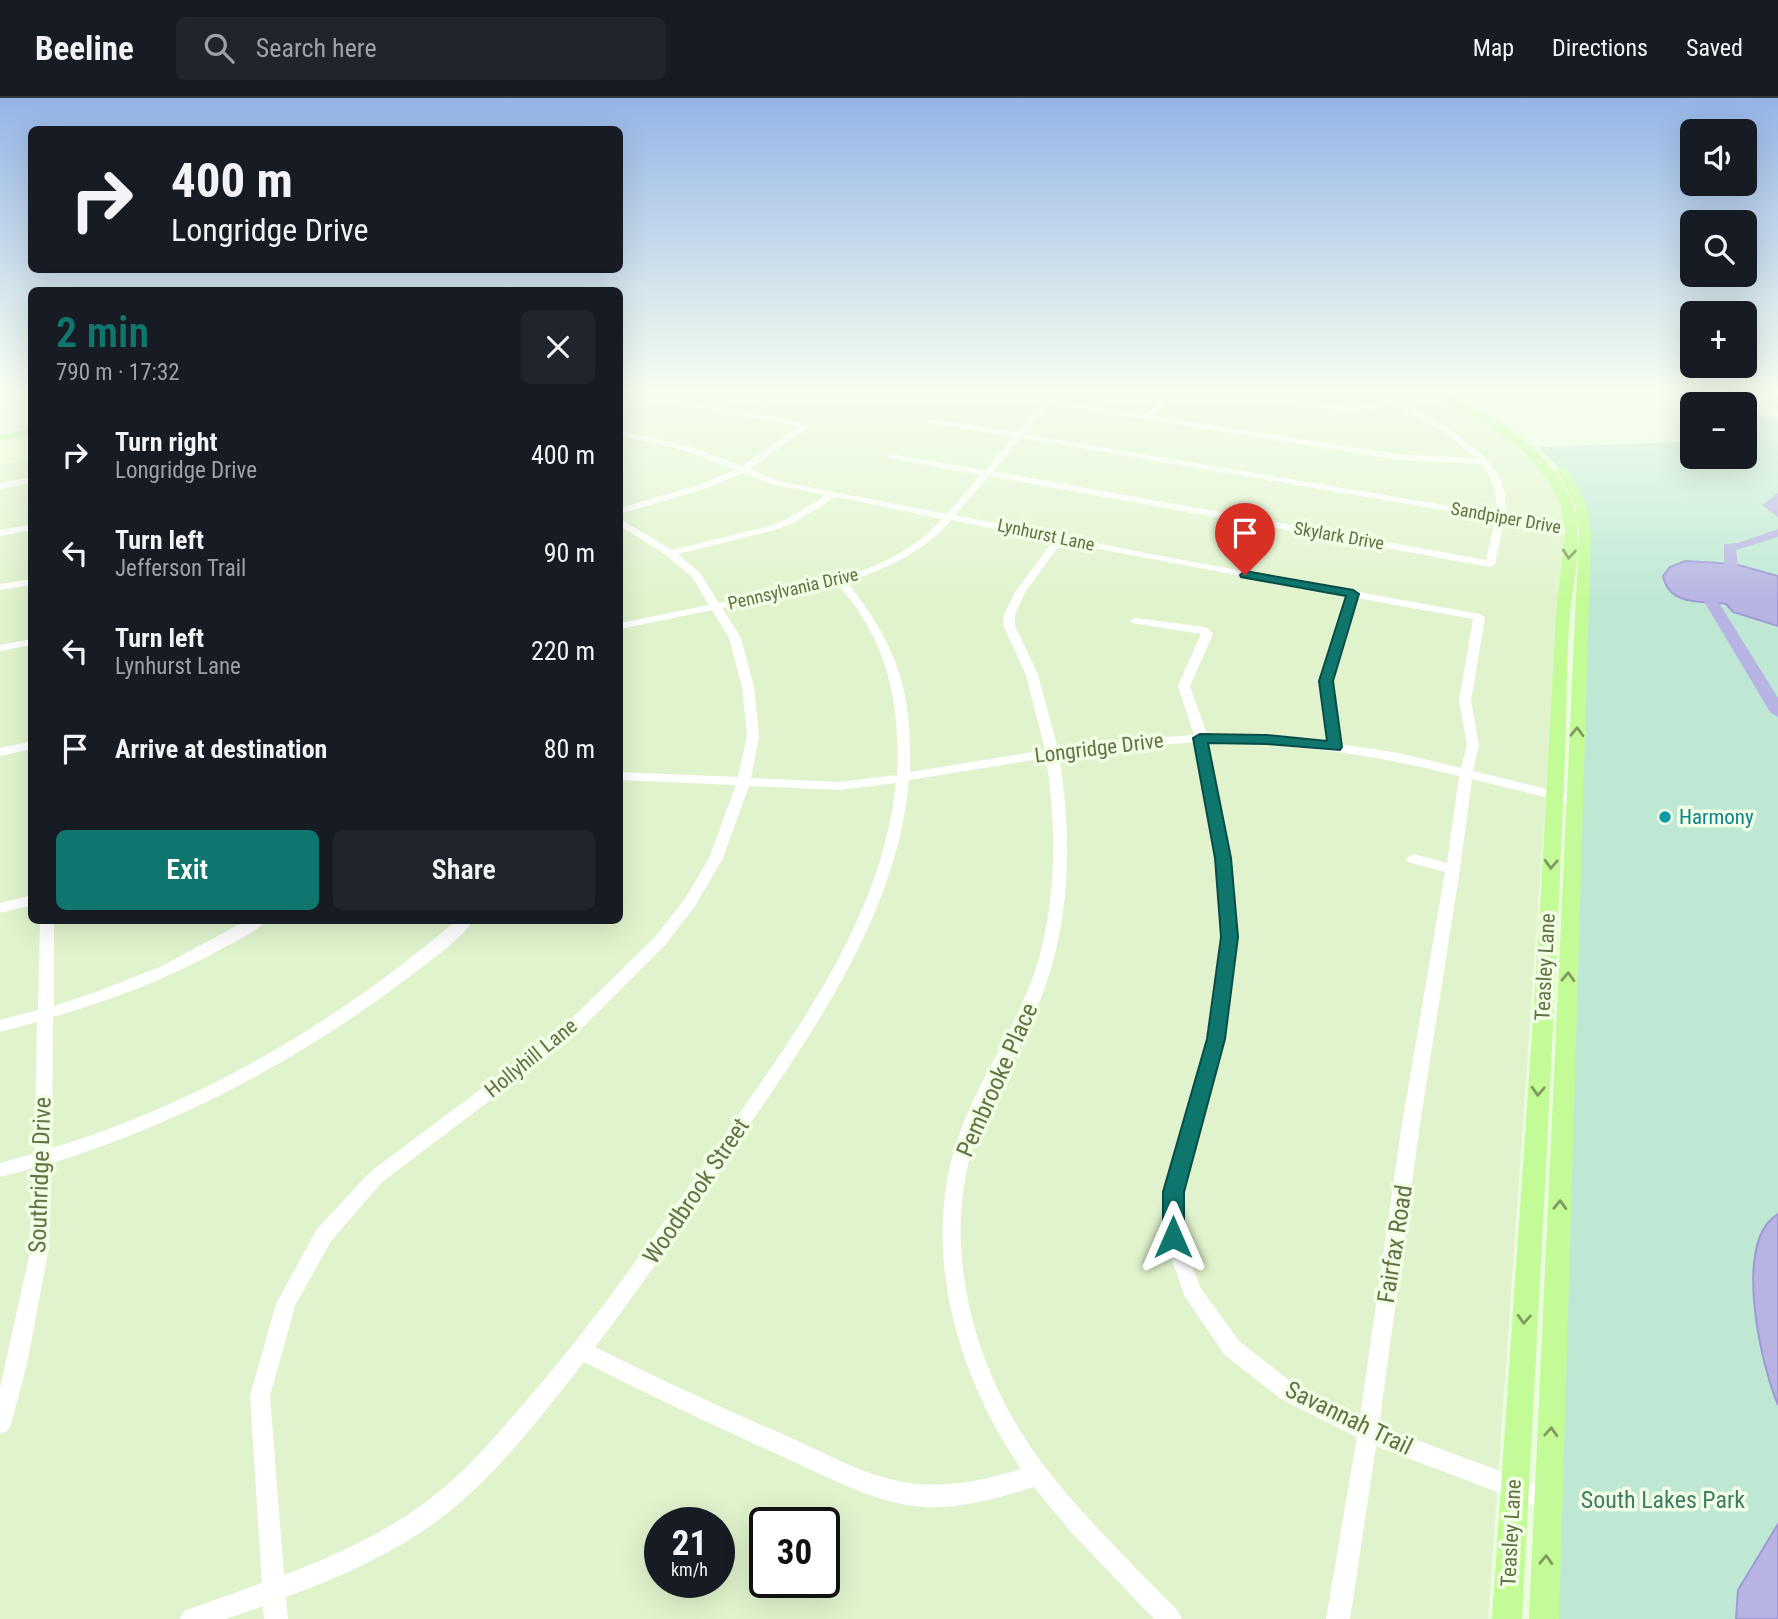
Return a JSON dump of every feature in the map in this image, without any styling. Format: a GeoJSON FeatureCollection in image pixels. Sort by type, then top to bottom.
{"type":"FeatureCollection","features":[{"type":"Feature","properties":{"kind":"main road","name":"Teasley Lane"},"geometry":{"type":"LineString","coordinates":[[1537,460],[1561,491],[1572,529],[1563,620],[1565,798],[1544,1619]]}},
{"type":"Feature","properties":{"kind":"main road","name":"Teasley Lane"},"geometry":{"type":"LineString","coordinates":[[1507,1619],[1586,532],[1578,499],[1562,471],[1552,460]]}},
{"type":"Feature","properties":{"kind":"street","name":"Lynhurst Lane"},"geometry":{"type":"LineString","coordinates":[[717,460],[777,483],[1479,617]]}},
{"type":"Feature","properties":{"kind":"street"},"geometry":{"type":"LineString","coordinates":[[623,510],[704,486],[743,470],[758,460]]}},
{"type":"Feature","properties":{"kind":"street","name":"Skylark Drive"},"geometry":{"type":"LineString","coordinates":[[916,460],[1490,564],[1500,517]]}},
{"type":"Feature","properties":{"kind":"street","name":"Pennsylvania Drive"},"geometry":{"type":"LineString","coordinates":[[623,625],[841,581],[877,569],[910,552],[950,515],[996,460]]}},
{"type":"Feature","properties":{"kind":"street","name":"Sandpiper Drive"},"geometry":{"type":"LineString","coordinates":[[1165,460],[1586,532]]}},
{"type":"Feature","properties":{"kind":"street"},"geometry":{"type":"LineString","coordinates":[[1425,460],[1482,461],[1501,493],[1500,517]]}},
{"type":"Feature","properties":{"kind":"street"},"geometry":{"type":"LineString","coordinates":[[0,486],[28,481]]}},
{"type":"Feature","properties":{"kind":"street"},"geometry":{"type":"LineString","coordinates":[[670,553],[772,528],[790,521],[835,494]]}},
{"type":"Feature","properties":{"kind":"street","name":"Hollyhill Lane"},"geometry":{"type":"LineString","coordinates":[[276,1619],[260,1396],[286,1304],[324,1236],[376,1177],[565,1035],[660,941],[690,902],[716,858],[743,783],[752,736],[748,687],[736,638],[695,575],[670,553],[623,524]]}},
{"type":"Feature","properties":{"kind":"street"},"geometry":{"type":"LineString","coordinates":[[0,533],[28,528]]}},
{"type":"Feature","properties":{"kind":"street","name":"Pembrooke Place"},"geometry":{"type":"LineString","coordinates":[[1060,538],[1020,594],[1008,617],[1035,684],[1044,715],[1050,753],[1061,844],[1055,924],[1030,1009],[972,1126],[961,1159],[953,1194],[950,1245],[958,1303],[966,1334],[1002,1419],[1038,1475],[1076,1521],[1170,1619]]}},
{"type":"Feature","properties":{"kind":"street","name":"Woodbrook Street"},"geometry":{"type":"LineString","coordinates":[[192,1619],[273,1591],[382,1544],[445,1501],[505,1440],[583,1351],[634,1283],[769,1083],[828,989],[856,936],[882,873],[895,828],[903,778],[904,723],[893,667],[866,613],[841,581]]}},
{"type":"Feature","properties":{"kind":"street"},"geometry":{"type":"LineString","coordinates":[[0,587],[28,583]]}},
{"type":"Feature","properties":{"kind":"street"},"geometry":{"type":"LineString","coordinates":[[1335,747],[1326,681],[1353,594]]}},
{"type":"Feature","properties":{"kind":"street","name":"Fairfax Road"},"geometry":{"type":"LineString","coordinates":[[1338,1619],[1368,1432],[1411,1124],[1466,773],[1473,745],[1465,701],[1479,617]]}},
{"type":"Feature","properties":{"kind":"street","name":"Savannah Trail"},"geometry":{"type":"LineString","coordinates":[[1136,621],[1204,630],[1207,634],[1184,687],[1200,731],[1223,858],[1230,937],[1216,1039],[1173,1192],[1173,1237],[1192,1291],[1231,1348],[1288,1392],[1368,1432],[1548,1500]]}},
{"type":"Feature","properties":{"kind":"street"},"geometry":{"type":"LineString","coordinates":[[0,648],[28,643]]}},
{"type":"Feature","properties":{"kind":"street","name":"Longridge Drive"},"geometry":{"type":"LineString","coordinates":[[623,776],[839,786],[1136,742],[1200,738],[1267,739],[1335,747],[1466,773],[1565,798]]}},
{"type":"Feature","properties":{"kind":"street"},"geometry":{"type":"LineString","coordinates":[[0,752],[28,746]]}},
{"type":"Feature","properties":{"kind":"street"},"geometry":{"type":"LineString","coordinates":[[1413,859],[1452,869]]}},
{"type":"Feature","properties":{"kind":"street"},"geometry":{"type":"LineString","coordinates":[[0,908],[28,901]]}},
{"type":"Feature","properties":{"kind":"street","name":"Southridge Drive"},"geometry":{"type":"LineString","coordinates":[[0,1424],[8,1366],[39,1252],[47,924]]}},
{"type":"Feature","properties":{"kind":"street"},"geometry":{"type":"LineString","coordinates":[[0,1026],[44,1015],[115,991],[177,965],[253,924]]}},
{"type":"Feature","properties":{"kind":"street"},"geometry":{"type":"LineString","coordinates":[[0,1170],[68,1150],[158,1116],[303,1042],[410,971],[463,924]]}},
{"type":"Feature","properties":{"kind":"street"},"geometry":{"type":"LineString","coordinates":[[583,1351],[733,1424],[823,1463],[841,1474],[877,1487],[908,1494],[942,1496],[992,1489],[1038,1475]]}},
{"type":"Feature","properties":{"kind":"shaded area"},"geometry":{"type":"Polygon","coordinates":[[[0,460],[26,460],[0,465],[0,460]]]}},
{"type":"Feature","properties":{"kind":"shaded area"},"geometry":{"type":"Polygon","coordinates":[[[28,460],[28,924],[623,924],[623,460],[1531,460],[1549,481],[1559,500],[1565,523],[1488,1619],[0,1619],[0,465],[28,460]]]}},
{"type":"Feature","properties":{"kind":"green space","name":"South Lakes Park"},"geometry":{"type":"Polygon","coordinates":[[[1551,460],[1680,460],[1680,469],[1757,469],[1757,460],[1778,460],[1778,1619],[1544,1619],[1585,532],[1562,471],[1551,460]]]}},
{"type":"Feature","properties":{"kind":"water"},"geometry":{"type":"Polygon","coordinates":[[[1685,561],[1735,564],[1778,576],[1778,626],[1733,612],[1726,604],[1687,600],[1672,593],[1663,576],[1670,567],[1685,561]]]}},
{"type":"Feature","properties":{"kind":"water"},"geometry":{"type":"Polygon","coordinates":[[[1778,1214],[1778,1405],[1758,1334],[1753,1276],[1756,1250],[1764,1228],[1778,1214]]]}},
{"type":"Feature","properties":{"kind":"water"},"geometry":{"type":"Polygon","coordinates":[[[1778,1524],[1778,1619],[1736,1619],[1738,1590],[1778,1524]]]}},
{"type":"Feature","properties":{"kind":"waterway"},"geometry":{"type":"LineString","coordinates":[[1778,497],[1769,505],[1778,513]]}},
{"type":"Feature","properties":{"kind":"waterway"},"geometry":{"type":"LineString","coordinates":[[1745,543],[1778,533]]}},
{"type":"Feature","properties":{"kind":"waterway"},"geometry":{"type":"LineString","coordinates":[[1734,546],[1729,547],[1731,565],[1709,598],[1778,712]]}},
{"type":"Feature","properties":{"kind":"place","name":"Harmony"},"geometry":{"type":"Point","coordinates":[1665,817]}},
{"type":"Feature","properties":{"kind":"route"},"geometry":{"type":"LineString","coordinates":[[1173,1237],[1173,1192],[1216,1039],[1230,937],[1223,858],[1200,738],[1267,739],[1335,747],[1326,681],[1353,594],[1245,575]]}}]}
